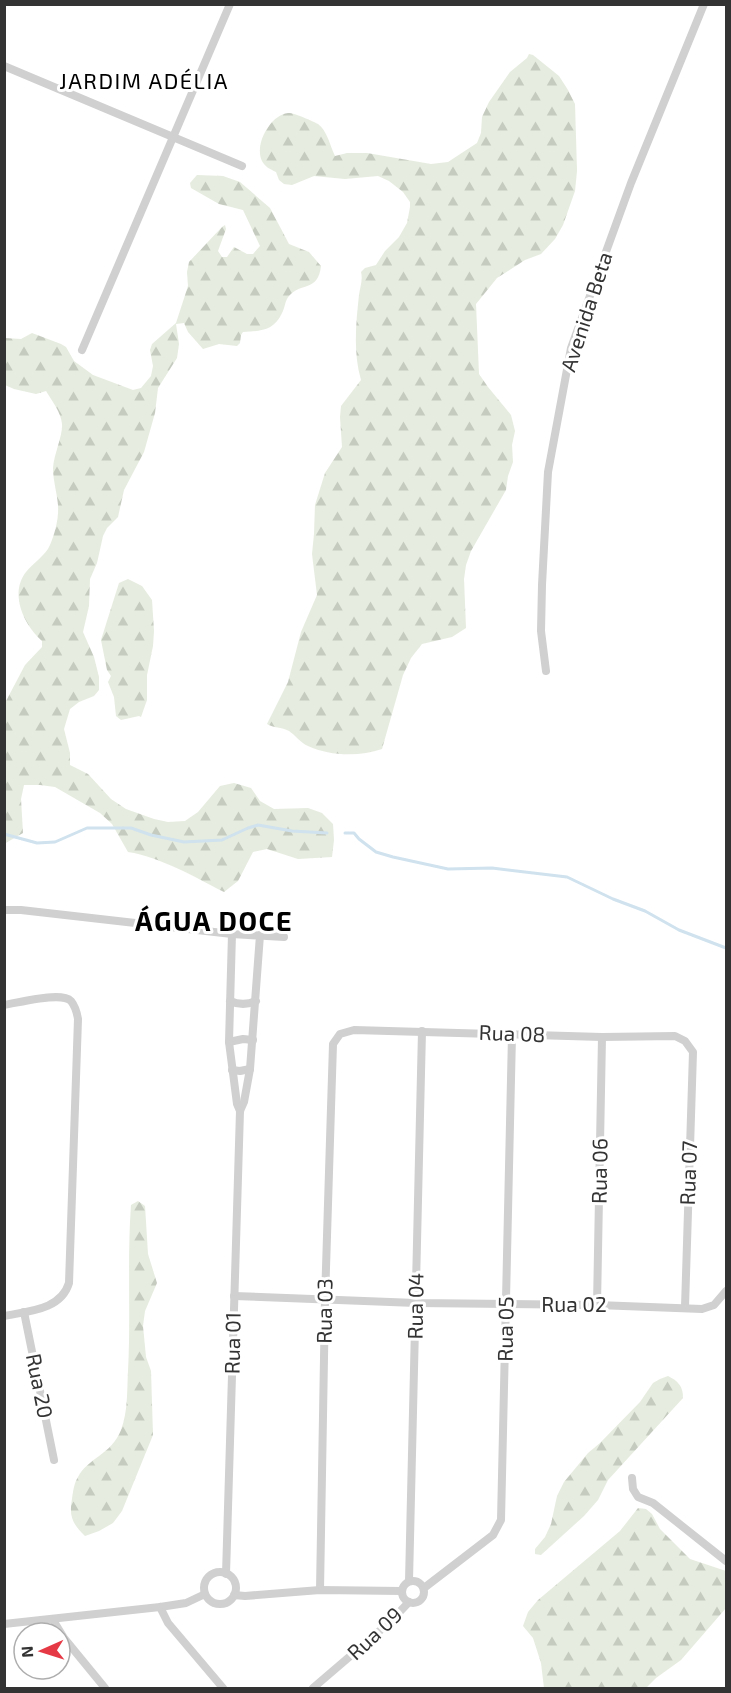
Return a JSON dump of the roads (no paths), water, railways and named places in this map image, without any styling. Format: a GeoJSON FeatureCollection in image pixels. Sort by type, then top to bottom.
{"type":"FeatureCollection","features":[{"type":"Feature","properties":{"kind":"street"},"geometry":{"type":"LineString","coordinates":[[82,350],[230,4]]}},
{"type":"Feature","properties":{"kind":"street","name":"Avenida Beta"},"geometry":{"type":"LineString","coordinates":[[546,671],[541,631],[548,472],[571,348],[631,183],[704,4]]}},
{"type":"Feature","properties":{"kind":"street"},"geometry":{"type":"LineString","coordinates":[[4,66],[242,166]]}},
{"type":"Feature","properties":{"kind":"street"},"geometry":{"type":"LineString","coordinates":[[4,910],[232,934],[284,937]]}},
{"type":"Feature","properties":{"kind":"street"},"geometry":{"type":"LineString","coordinates":[[232,934],[230,1042],[232,1070],[240,1111]]}},
{"type":"Feature","properties":{"kind":"street"},"geometry":{"type":"LineString","coordinates":[[240,1111],[244,1102],[250,1068],[260,935]]}},
{"type":"Feature","properties":{"kind":"street"},"geometry":{"type":"LineString","coordinates":[[4,1005],[56,996],[65,997],[71,1001],[78,1019],[69,1283],[66,1292],[52,1305],[4,1316]]}},
{"type":"Feature","properties":{"kind":"street"},"geometry":{"type":"LineString","coordinates":[[230,1000],[242,1005],[256,1001]]}},
{"type":"Feature","properties":{"kind":"street","name":"Rua 08"},"geometry":{"type":"LineString","coordinates":[[339,1034],[354,1030],[602,1037],[675,1036],[685,1041]]}},
{"type":"Feature","properties":{"kind":"street","name":"Rua 04"},"geometry":{"type":"LineString","coordinates":[[409,1581],[422,1031]]}},
{"type":"Feature","properties":{"kind":"street","name":"Rua 03"},"geometry":{"type":"LineString","coordinates":[[320,1590],[325,1300],[333,1044],[339,1034]]}},
{"type":"Feature","properties":{"kind":"street","name":"Rua 05"},"geometry":{"type":"LineString","coordinates":[[424,1588],[493,1535],[501,1520],[512,1035]]}},
{"type":"Feature","properties":{"kind":"street","name":"Rua 06"},"geometry":{"type":"LineString","coordinates":[[597,1305],[602,1037]]}},
{"type":"Feature","properties":{"kind":"street"},"geometry":{"type":"LineString","coordinates":[[230,1042],[243,1039],[253,1040]]}},
{"type":"Feature","properties":{"kind":"street","name":"Rua 07"},"geometry":{"type":"LineString","coordinates":[[685,1041],[693,1052],[686,1307]]}},
{"type":"Feature","properties":{"kind":"street"},"geometry":{"type":"LineString","coordinates":[[232,1070],[240,1071],[250,1068]]}},
{"type":"Feature","properties":{"kind":"street","name":"Rua 01"},"geometry":{"type":"LineString","coordinates":[[226,1574],[240,1111]]}},
{"type":"Feature","properties":{"kind":"street","name":"Rua 02"},"geometry":{"type":"LineString","coordinates":[[234,1296],[416,1303],[702,1309],[714,1305],[726,1291]]}},
{"type":"Feature","properties":{"kind":"street","name":"Rua 20"},"geometry":{"type":"LineString","coordinates":[[24,1312],[54,1460]]}},
{"type":"Feature","properties":{"kind":"street"},"geometry":{"type":"LineString","coordinates":[[632,1478],[633,1489],[638,1497],[653,1503],[726,1561]]}},
{"type":"Feature","properties":{"kind":"street"},"geometry":{"type":"LineString","coordinates":[[214,1573],[226,1574],[235,1583],[231,1600],[219,1604],[208,1599],[204,1588],[209,1577],[214,1573]]}},
{"type":"Feature","properties":{"kind":"street"},"geometry":{"type":"LineString","coordinates":[[409,1581],[418,1581],[424,1588],[421,1600],[413,1603],[405,1599],[402,1591],[409,1581]]}},
{"type":"Feature","properties":{"kind":"street"},"geometry":{"type":"LineString","coordinates":[[234,1595],[320,1590],[402,1591]]}},
{"type":"Feature","properties":{"kind":"street"},"geometry":{"type":"LineString","coordinates":[[4,1624],[160,1607],[186,1603],[205,1594]]}},
{"type":"Feature","properties":{"kind":"street","name":"Rua 09"},"geometry":{"type":"LineString","coordinates":[[314,1689],[390,1622],[409,1602]]}},
{"type":"Feature","properties":{"kind":"street"},"geometry":{"type":"LineString","coordinates":[[160,1607],[168,1623],[223,1689]]}},
{"type":"Feature","properties":{"kind":"street"},"geometry":{"type":"LineString","coordinates":[[53,1620],[64,1638],[105,1689]]}},
{"type":"Feature","properties":{"kind":"waterway"},"geometry":{"type":"LineString","coordinates":[[4,834],[37,843],[55,842],[87,828],[131,828],[184,842],[222,840],[258,825],[292,831],[327,833]]}},
{"type":"Feature","properties":{"kind":"waterway"},"geometry":{"type":"LineString","coordinates":[[345,833],[354,833],[376,852],[448,869],[492,868],[567,877],[645,911],[679,930],[726,948]]}},
{"type":"Feature","properties":{"kind":"district","name":"JARDIM ADÉLIA"},"geometry":{"type":"Point","coordinates":[144,81]}},
{"type":"Feature","properties":{"kind":"district","name":"ÁGUA DOCE"},"geometry":{"type":"Point","coordinates":[214,922]}}]}
